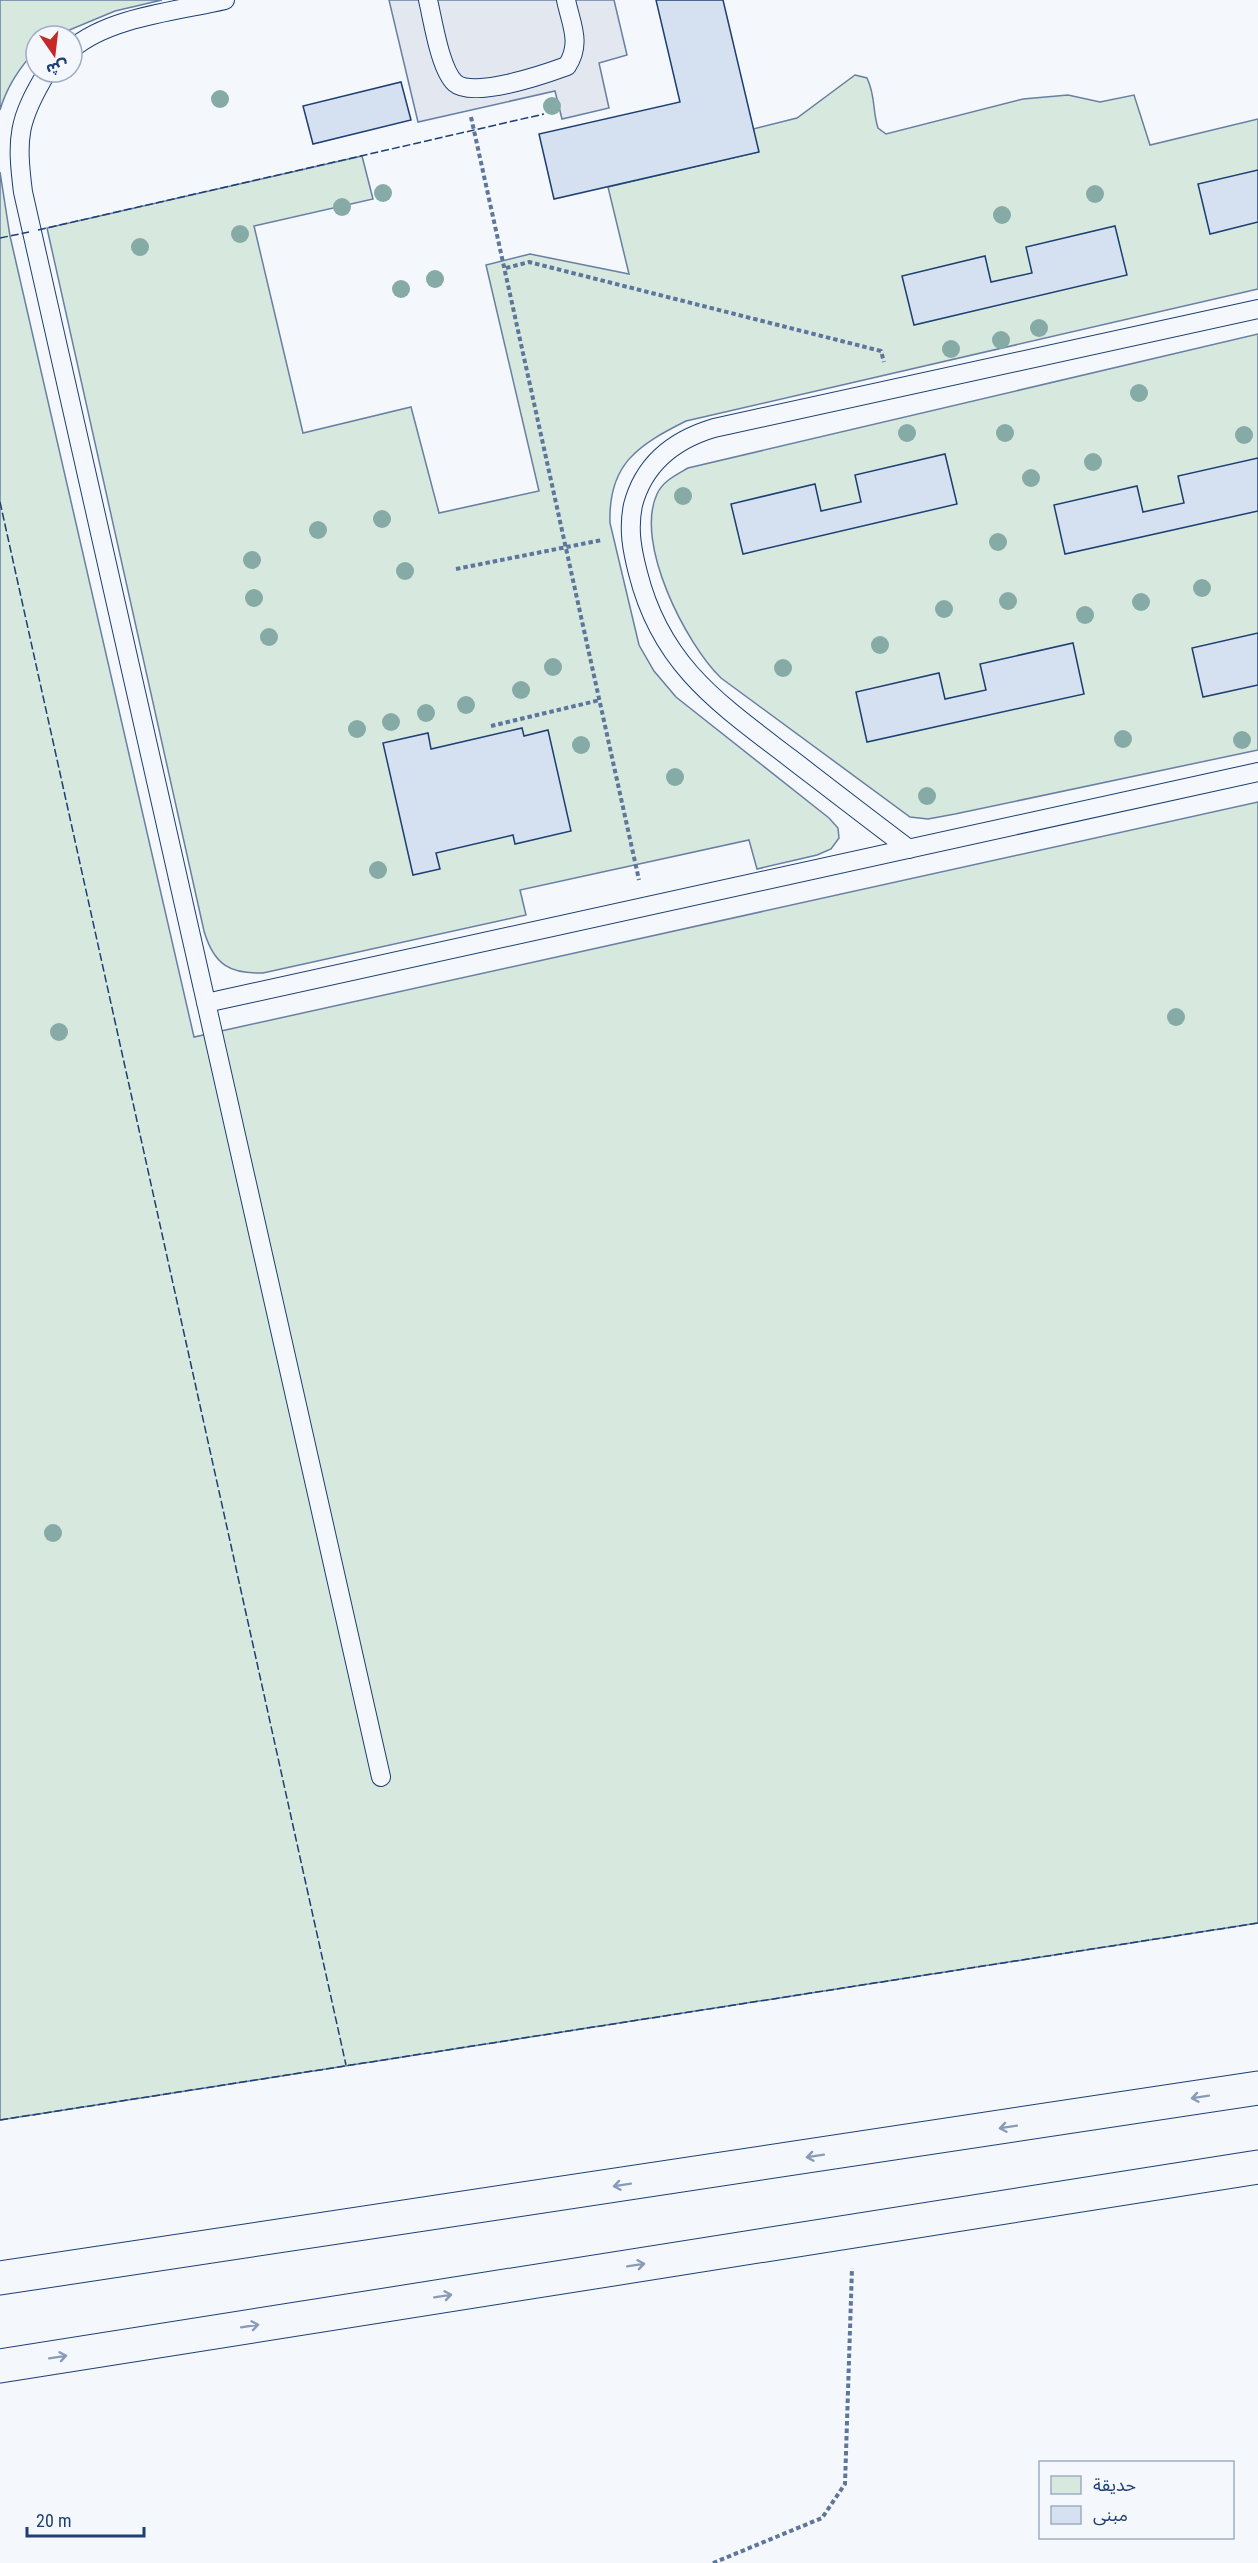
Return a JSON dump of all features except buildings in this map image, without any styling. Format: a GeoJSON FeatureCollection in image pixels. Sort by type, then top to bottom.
{"type":"FeatureCollection","features":[{"type":"Feature","properties":{"kind":"highway"},"geometry":{"type":"LineString","coordinates":[[0,2278],[1258,2088]]}},
{"type":"Feature","properties":{"kind":"highway"},"geometry":{"type":"LineString","coordinates":[[0,2366],[1258,2167]]}},
{"type":"Feature","properties":{"kind":"lane"},"geometry":{"type":"LineString","coordinates":[[84,39],[125,23],[225,0]]}},
{"type":"Feature","properties":{"kind":"lane"},"geometry":{"type":"LineString","coordinates":[[428,0],[446,70],[454,82],[465,89],[482,89],[567,66],[575,54],[575,40],[566,0]]}},
{"type":"Feature","properties":{"kind":"lane"},"geometry":{"type":"LineString","coordinates":[[40,84],[27,105],[18,148],[23,192],[381,1777]]}},
{"type":"Feature","properties":{"kind":"lane"},"geometry":{"type":"LineString","coordinates":[[909,849],[711,698],[692,678],[661,633],[649,608],[630,534],[636,494],[645,474],[675,444],[714,428],[1258,309]]}},
{"type":"Feature","properties":{"kind":"lane"},"geometry":{"type":"LineString","coordinates":[[206,1003],[1258,772]]}},
{"type":"Feature","properties":{"kind":"path"},"geometry":{"type":"LineString","coordinates":[[465,89],[645,907]]}},
{"type":"Feature","properties":{"kind":"path"},"geometry":{"type":"LineString","coordinates":[[506,268],[529,262],[881,351],[891,389]]}},
{"type":"Feature","properties":{"kind":"path"},"geometry":{"type":"LineString","coordinates":[[456,569],[630,534]]}},
{"type":"Feature","properties":{"kind":"path"},"geometry":{"type":"LineString","coordinates":[[491,726],[600,700]]}},
{"type":"Feature","properties":{"kind":"path"},"geometry":{"type":"LineString","coordinates":[[713,2563],[822,2518],[845,2484],[853,2231]]}},
{"type":"Feature","properties":{"kind":"green space"},"geometry":{"type":"Polygon","coordinates":[[[0,0],[162,0],[115,11],[84,24],[24,24],[24,64],[6,93],[0,110],[0,0]]]}},
{"type":"Feature","properties":{"kind":"green space"},"geometry":{"type":"Polygon","coordinates":[[[855,75],[867,78],[872,91],[878,128],[886,134],[1023,99],[1068,95],[1100,102],[1134,95],[1150,145],[1258,119],[1258,289],[686,421],[640,448],[629,459],[614,486],[610,523],[639,645],[654,671],[676,697],[829,818],[838,828],[839,838],[831,849],[817,855],[757,869],[749,840],[520,890],[526,915],[263,973],[241,972],[225,965],[213,952],[204,931],[47,228],[362,156],[373,199],[254,226],[303,433],[411,407],[439,513],[539,491],[486,265],[530,254],[629,274],[608,187],[758,152],[753,129],[797,118],[855,75]]]}},
{"type":"Feature","properties":{"kind":"green space"},"geometry":{"type":"Polygon","coordinates":[[[0,172],[10,236],[194,1037],[1258,802],[1258,1923],[0,2120],[0,172]]]}},
{"type":"Feature","properties":{"kind":"green space"},"geometry":{"type":"Polygon","coordinates":[[[1258,334],[1258,750],[955,814],[928,819],[910,817],[721,678],[693,642],[679,618],[658,565],[652,539],[652,515],[657,494],[663,485],[688,468],[1258,334]]]}},
{"type":"Feature","properties":{"kind":"shaded area"},"geometry":{"type":"Polygon","coordinates":[[[389,0],[614,0],[627,55],[599,63],[609,108],[562,119],[555,91],[418,122],[389,0]]]}},
{"type":"Feature","properties":{"kind":"fence"},"geometry":{"type":"LineString","coordinates":[[38,230],[544,114]]}},
{"type":"Feature","properties":{"kind":"fence"},"geometry":{"type":"LineString","coordinates":[[0,238],[29,232]]}},
{"type":"Feature","properties":{"kind":"fence"},"geometry":{"type":"LineString","coordinates":[[0,502],[346,2065]]}},
{"type":"Feature","properties":{"kind":"fence"},"geometry":{"type":"LineString","coordinates":[[0,2120],[1258,1923]]}}]}
